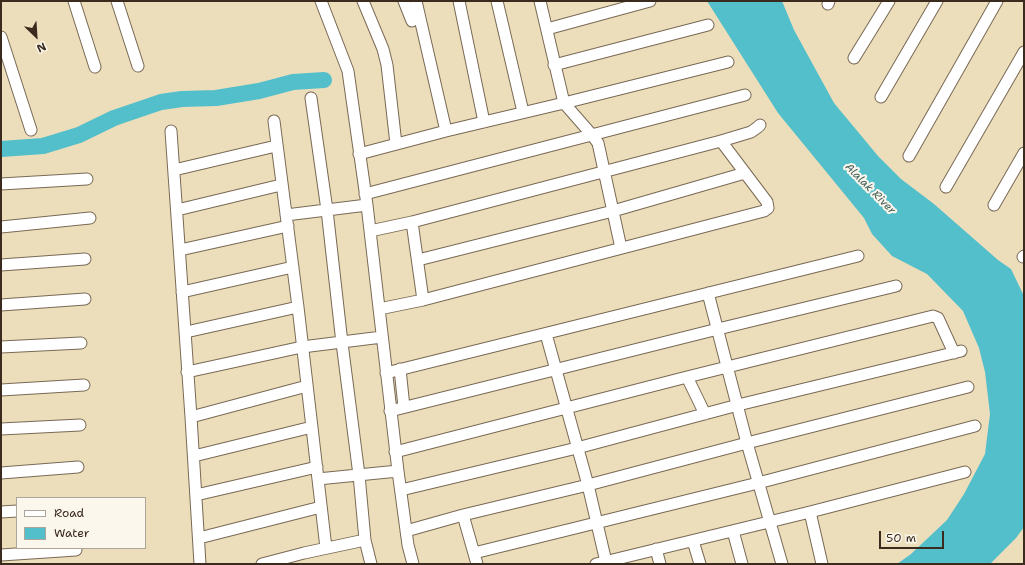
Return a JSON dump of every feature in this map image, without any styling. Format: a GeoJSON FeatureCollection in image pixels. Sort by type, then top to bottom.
{"type":"FeatureCollection","features":[{"type":"Feature","properties":{"kind":"street"},"geometry":{"type":"LineString","coordinates":[[74,1],[96,67]]}},
{"type":"Feature","properties":{"kind":"street"},"geometry":{"type":"LineString","coordinates":[[117,1],[138,66]]}},
{"type":"Feature","properties":{"kind":"street"},"geometry":{"type":"LineString","coordinates":[[321,1],[348,70],[370,231],[395,452],[406,531],[413,564]]}},
{"type":"Feature","properties":{"kind":"street"},"geometry":{"type":"LineString","coordinates":[[363,1],[383,49],[387,65],[396,144]]}},
{"type":"Feature","properties":{"kind":"street"},"geometry":{"type":"LineString","coordinates":[[404,1],[412,21]]}},
{"type":"Feature","properties":{"kind":"street"},"geometry":{"type":"LineString","coordinates":[[416,1],[446,131]]}},
{"type":"Feature","properties":{"kind":"street"},"geometry":{"type":"LineString","coordinates":[[459,1],[484,122]]}},
{"type":"Feature","properties":{"kind":"street"},"geometry":{"type":"LineString","coordinates":[[497,1],[523,112]]}},
{"type":"Feature","properties":{"kind":"street"},"geometry":{"type":"LineString","coordinates":[[540,1],[564,103],[592,134],[598,143],[622,248]]}},
{"type":"Feature","properties":{"kind":"street"},"geometry":{"type":"LineString","coordinates":[[547,29],[650,1]]}},
{"type":"Feature","properties":{"kind":"street"},"geometry":{"type":"LineString","coordinates":[[854,58],[888,1]]}},
{"type":"Feature","properties":{"kind":"street"},"geometry":{"type":"LineString","coordinates":[[881,97],[937,1]]}},
{"type":"Feature","properties":{"kind":"street"},"geometry":{"type":"LineString","coordinates":[[909,156],[997,1]]}},
{"type":"Feature","properties":{"kind":"street"},"geometry":{"type":"LineString","coordinates":[[554,65],[708,25]]}},
{"type":"Feature","properties":{"kind":"street"},"geometry":{"type":"LineString","coordinates":[[1,37],[30,130]]}},
{"type":"Feature","properties":{"kind":"street"},"geometry":{"type":"LineString","coordinates":[[946,187],[1024,52]]}},
{"type":"Feature","properties":{"kind":"street"},"geometry":{"type":"LineString","coordinates":[[359,154],[446,131],[728,62]]}},
{"type":"Feature","properties":{"kind":"street"},"geometry":{"type":"LineString","coordinates":[[365,194],[745,95]]}},
{"type":"Feature","properties":{"kind":"street"},"geometry":{"type":"LineString","coordinates":[[311,98],[327,210],[359,475],[365,540],[371,564]]}},
{"type":"Feature","properties":{"kind":"street"},"geometry":{"type":"LineString","coordinates":[[274,121],[281,185],[298,307],[326,548]]}},
{"type":"Feature","properties":{"kind":"street"},"geometry":{"type":"LineString","coordinates":[[370,231],[412,222],[722,141],[751,132],[760,124]]}},
{"type":"Feature","properties":{"kind":"street"},"geometry":{"type":"LineString","coordinates":[[171,130],[186,332],[187,372],[194,456],[200,564]]}},
{"type":"Feature","properties":{"kind":"street"},"geometry":{"type":"LineString","coordinates":[[379,309],[424,300],[764,211],[768,208],[767,202],[722,141]]}},
{"type":"Feature","properties":{"kind":"street"},"geometry":{"type":"LineString","coordinates":[[174,170],[276,146]]}},
{"type":"Feature","properties":{"kind":"street"},"geometry":{"type":"LineString","coordinates":[[994,205],[1024,153]]}},
{"type":"Feature","properties":{"kind":"street"},"geometry":{"type":"LineString","coordinates":[[418,260],[613,211],[745,173]]}},
{"type":"Feature","properties":{"kind":"street"},"geometry":{"type":"LineString","coordinates":[[1,184],[87,179]]}},
{"type":"Feature","properties":{"kind":"street"},"geometry":{"type":"LineString","coordinates":[[177,210],[281,185]]}},
{"type":"Feature","properties":{"kind":"street"},"geometry":{"type":"LineString","coordinates":[[180,250],[327,210],[366,205]]}},
{"type":"Feature","properties":{"kind":"street"},"geometry":{"type":"LineString","coordinates":[[1,227],[90,218]]}},
{"type":"Feature","properties":{"kind":"street"},"geometry":{"type":"LineString","coordinates":[[412,222],[424,300]]}},
{"type":"Feature","properties":{"kind":"street"},"geometry":{"type":"LineString","coordinates":[[386,373],[858,256]]}},
{"type":"Feature","properties":{"kind":"street"},"geometry":{"type":"LineString","coordinates":[[1,265],[86,259]]}},
{"type":"Feature","properties":{"kind":"street"},"geometry":{"type":"LineString","coordinates":[[182,292],[293,267]]}},
{"type":"Feature","properties":{"kind":"street"},"geometry":{"type":"LineString","coordinates":[[390,411],[896,286]]}},
{"type":"Feature","properties":{"kind":"street"},"geometry":{"type":"LineString","coordinates":[[708,293],[747,443],[782,564]]}},
{"type":"Feature","properties":{"kind":"street"},"geometry":{"type":"LineString","coordinates":[[1,305],[85,299]]}},
{"type":"Feature","properties":{"kind":"street"},"geometry":{"type":"LineString","coordinates":[[186,332],[298,307]]}},
{"type":"Feature","properties":{"kind":"street"},"geometry":{"type":"LineString","coordinates":[[395,452],[687,377],[935,316],[938,318],[958,352],[738,405],[578,448],[401,490]]}},
{"type":"Feature","properties":{"kind":"street"},"geometry":{"type":"LineString","coordinates":[[546,334],[609,562],[965,472]]}},
{"type":"Feature","properties":{"kind":"street"},"geometry":{"type":"LineString","coordinates":[[187,372],[302,347],[382,338]]}},
{"type":"Feature","properties":{"kind":"street"},"geometry":{"type":"LineString","coordinates":[[1,347],[81,343]]}},
{"type":"Feature","properties":{"kind":"street"},"geometry":{"type":"LineString","coordinates":[[400,369],[404,407]]}},
{"type":"Feature","properties":{"kind":"street"},"geometry":{"type":"LineString","coordinates":[[687,377],[705,414]]}},
{"type":"Feature","properties":{"kind":"street"},"geometry":{"type":"LineString","coordinates":[[1,390],[84,385]]}},
{"type":"Feature","properties":{"kind":"street"},"geometry":{"type":"LineString","coordinates":[[191,417],[307,386]]}},
{"type":"Feature","properties":{"kind":"street"},"geometry":{"type":"LineString","coordinates":[[406,531],[463,515],[588,486],[747,443],[968,387]]}},
{"type":"Feature","properties":{"kind":"street"},"geometry":{"type":"LineString","coordinates":[[1,429],[80,425]]}},
{"type":"Feature","properties":{"kind":"street"},"geometry":{"type":"LineString","coordinates":[[463,515],[475,559],[597,523],[975,426]]}},
{"type":"Feature","properties":{"kind":"street"},"geometry":{"type":"LineString","coordinates":[[194,456],[312,427]]}},
{"type":"Feature","properties":{"kind":"street"},"geometry":{"type":"LineString","coordinates":[[1,473],[78,467]]}},
{"type":"Feature","properties":{"kind":"street"},"geometry":{"type":"LineString","coordinates":[[196,496],[317,467]]}},
{"type":"Feature","properties":{"kind":"street"},"geometry":{"type":"LineString","coordinates":[[318,479],[398,471]]}},
{"type":"Feature","properties":{"kind":"street"},"geometry":{"type":"LineString","coordinates":[[199,538],[321,507]]}},
{"type":"Feature","properties":{"kind":"street"},"geometry":{"type":"LineString","coordinates":[[1,512],[16,511]]}},
{"type":"Feature","properties":{"kind":"street"},"geometry":{"type":"LineString","coordinates":[[810,512],[822,564]]}},
{"type":"Feature","properties":{"kind":"street"},"geometry":{"type":"LineString","coordinates":[[733,531],[742,564]]}},
{"type":"Feature","properties":{"kind":"street"},"geometry":{"type":"LineString","coordinates":[[262,564],[365,540]]}},
{"type":"Feature","properties":{"kind":"street"},"geometry":{"type":"LineString","coordinates":[[693,541],[700,564]]}},
{"type":"Feature","properties":{"kind":"street"},"geometry":{"type":"LineString","coordinates":[[656,549],[660,564]]}},
{"type":"Feature","properties":{"kind":"street"},"geometry":{"type":"LineString","coordinates":[[1,555],[76,550]]}},
{"type":"Feature","properties":{"kind":"water","name":"Alalak River"},"geometry":{"type":"Polygon","coordinates":[[[707,1],[782,1],[794,30],[834,103],[878,156],[901,179],[934,204],[998,260],[1011,269],[1024,296],[1024,527],[1016,538],[990,564],[897,564],[911,554],[947,520],[964,494],[985,454],[990,414],[985,372],[979,348],[963,311],[927,274],[892,256],[872,234],[864,218],[778,113],[707,1]]]}},
{"type":"Feature","properties":{"kind":"waterway"},"geometry":{"type":"LineString","coordinates":[[1,149],[43,146],[79,135],[114,118],[161,102],[182,99],[216,98],[259,91],[293,82],[324,80]]}}]}
